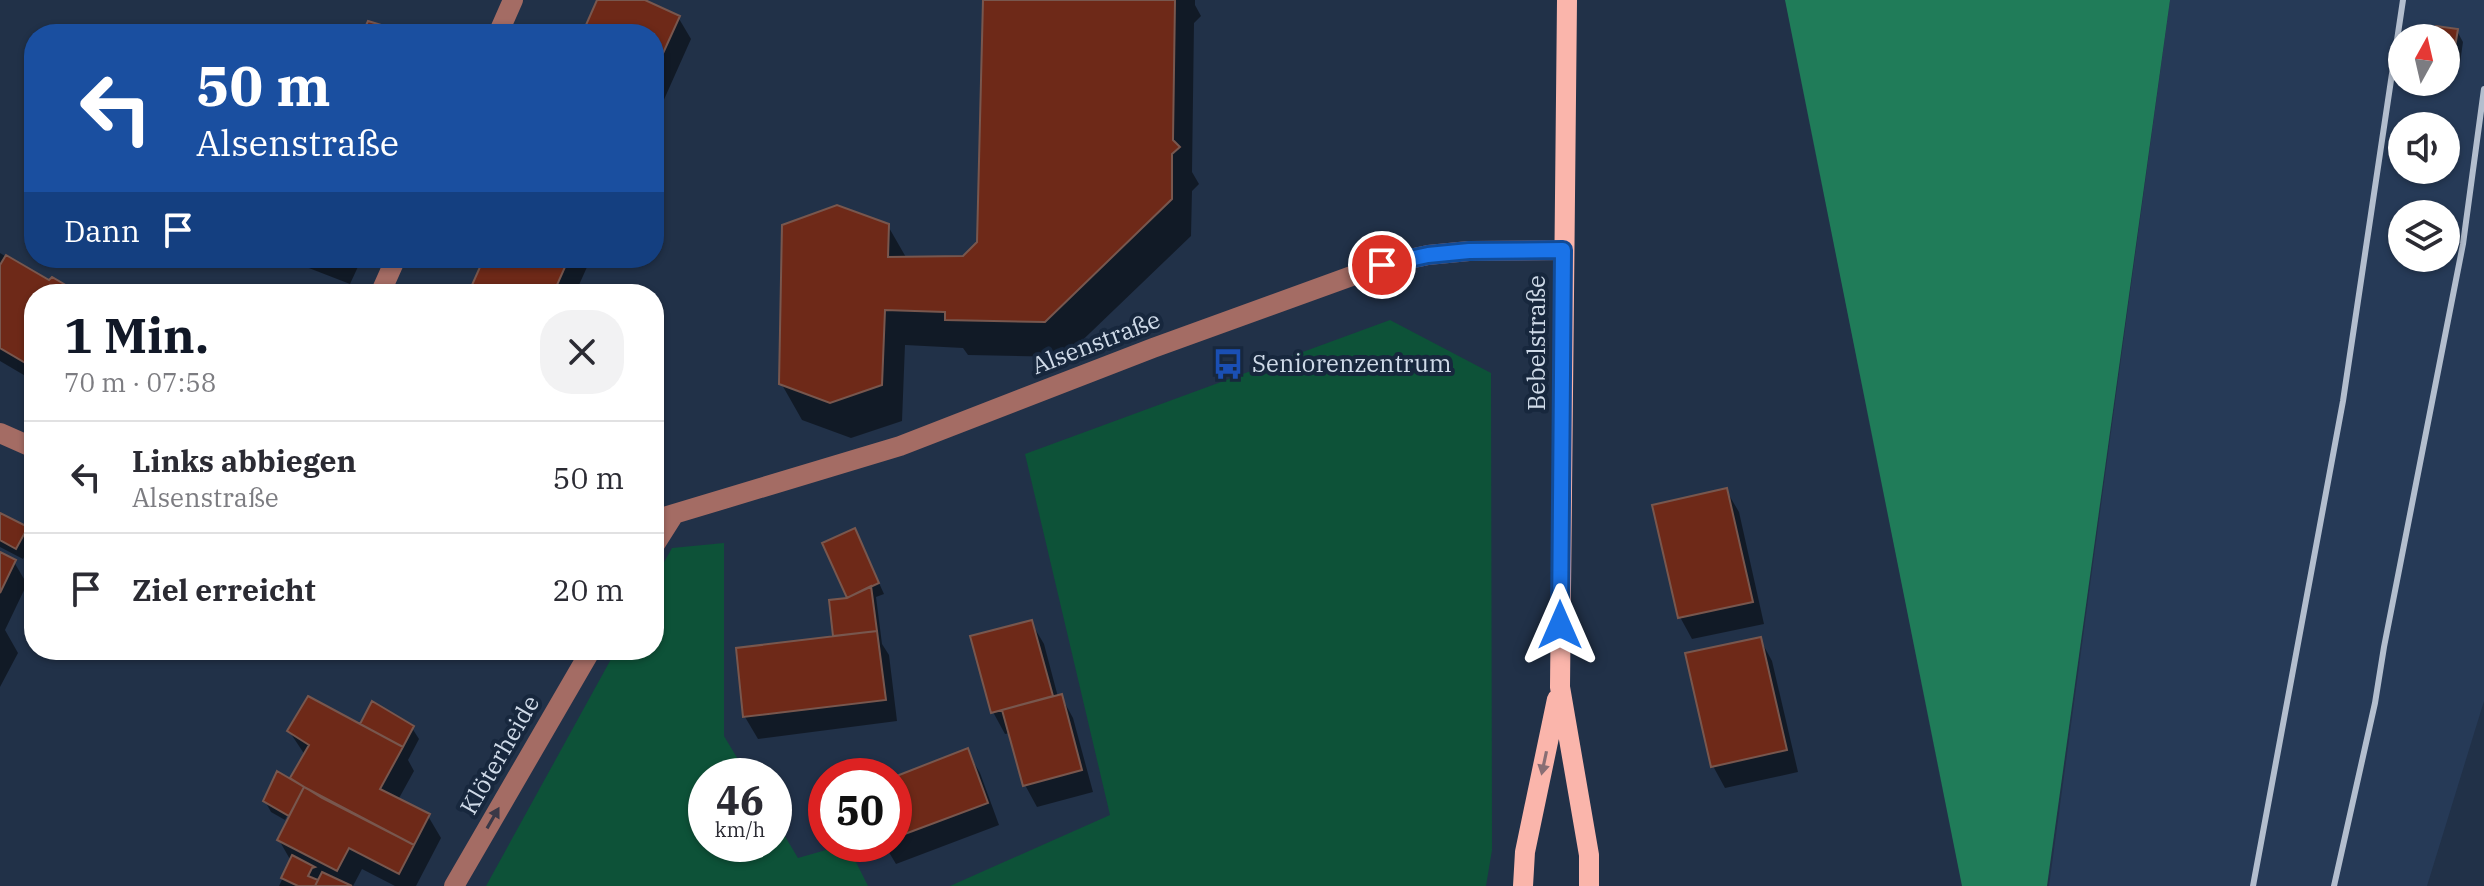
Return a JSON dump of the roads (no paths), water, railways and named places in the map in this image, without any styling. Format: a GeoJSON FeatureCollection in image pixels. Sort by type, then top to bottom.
{"type":"FeatureCollection","features":[{"type":"Feature","properties":{"kind":"main road","name":"Bebelstraße"},"geometry":{"type":"LineString","coordinates":[[1567,0],[1560,687],[1589,855],[1589,886]]}},
{"type":"Feature","properties":{"kind":"main road","name":"Bebelstraße"},"geometry":{"type":"LineString","coordinates":[[1523,886],[1525,852],[1560,687]]}},
{"type":"Feature","properties":{"kind":"street"},"geometry":{"type":"LineString","coordinates":[[502,24],[513,0]]}},
{"type":"Feature","properties":{"kind":"street","name":"Alsenstraße"},"geometry":{"type":"LineString","coordinates":[[664,518],[900,446],[1153,348],[1382,265],[1428,255],[1469,251],[1563,250]]}},
{"type":"Feature","properties":{"kind":"street"},"geometry":{"type":"LineString","coordinates":[[0,433],[24,444]]}},
{"type":"Feature","properties":{"kind":"street","name":"Klöterheide"},"geometry":{"type":"LineString","coordinates":[[454,886],[585,660]]}},
{"type":"Feature","properties":{"kind":"railway"},"geometry":{"type":"LineString","coordinates":[[2253,886],[2343,401],[2403,0]]}},
{"type":"Feature","properties":{"kind":"railway"},"geometry":{"type":"LineString","coordinates":[[2334,886],[2375,703],[2463,244],[2484,89]]}},
{"type":"Feature","properties":{"kind":"place","name":"Seniorenzentrum"},"geometry":{"type":"Point","coordinates":[1228,364]}}]}
